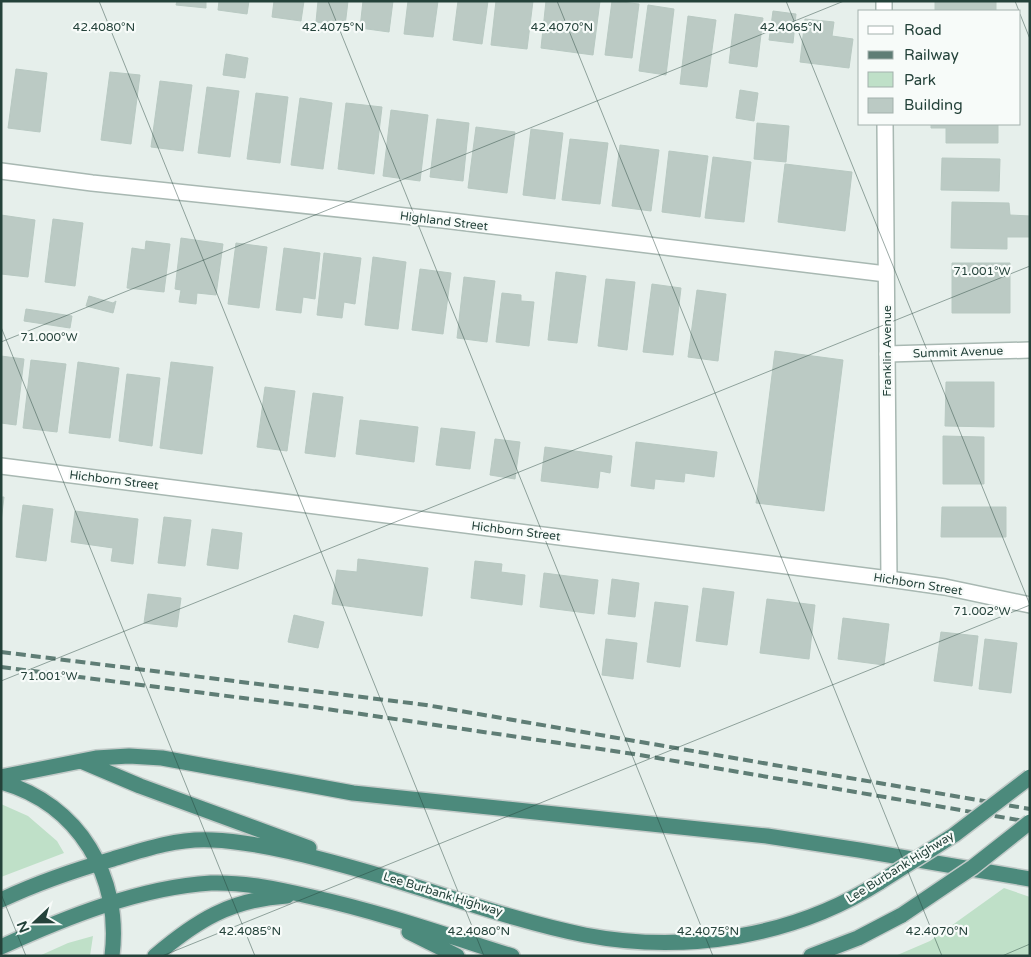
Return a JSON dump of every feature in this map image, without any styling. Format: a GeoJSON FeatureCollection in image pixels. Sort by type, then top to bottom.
{"type":"FeatureCollection","features":[{"type":"Feature","properties":{"kind":"highway"},"geometry":{"type":"LineString","coordinates":[[1,777],[80,760],[129,756],[162,758],[354,793],[767,836],[1030,879]]}},
{"type":"Feature","properties":{"kind":"highway"},"geometry":{"type":"LineString","coordinates":[[80,760],[140,786],[393,879]]}},
{"type":"Feature","properties":{"kind":"highway","name":"Lee Burbank Highway"},"geometry":{"type":"LineString","coordinates":[[1,900],[99,863],[165,844],[211,840],[244,843],[310,857],[393,879],[555,928],[602,937],[656,942],[719,938],[787,925],[830,909],[880,882],[954,835],[1030,777]]}},
{"type":"Feature","properties":{"kind":"highway"},"geometry":{"type":"LineString","coordinates":[[1,782],[31,794],[54,808],[74,827],[99,863],[112,904],[114,926],[112,956]]}},
{"type":"Feature","properties":{"kind":"highway"},"geometry":{"type":"LineString","coordinates":[[811,956],[858,938],[902,915],[973,867],[1030,822]]}},
{"type":"Feature","properties":{"kind":"highway"},"geometry":{"type":"LineString","coordinates":[[1,947],[64,920],[112,904],[164,890],[212,883],[258,886],[311,897],[370,912],[512,956]]}},
{"type":"Feature","properties":{"kind":"highway"},"geometry":{"type":"LineString","coordinates":[[155,956],[189,928],[224,910],[264,899],[311,897]]}},
{"type":"Feature","properties":{"kind":"highway"},"geometry":{"type":"LineString","coordinates":[[370,912],[457,956]]}},
{"type":"Feature","properties":{"kind":"street","name":"Franklin Avenue"},"geometry":{"type":"LineString","coordinates":[[885,125],[889,578]]}},
{"type":"Feature","properties":{"kind":"street","name":"Highland Street"},"geometry":{"type":"LineString","coordinates":[[1,171],[92,183],[443,220],[886,274]]}},
{"type":"Feature","properties":{"kind":"street","name":"Summit Avenue"},"geometry":{"type":"LineString","coordinates":[[887,354],[1030,350]]}},
{"type":"Feature","properties":{"kind":"street","name":"Hichborn Street"},"geometry":{"type":"LineString","coordinates":[[1,466],[889,578],[945,587],[1030,605]]}},
{"type":"Feature","properties":{"kind":"green space"},"geometry":{"type":"Polygon","coordinates":[[[1,804],[28,816],[57,841],[64,853],[1,877],[1,804]]]}},
{"type":"Feature","properties":{"kind":"green space"},"geometry":{"type":"Polygon","coordinates":[[[1004,888],[1030,897],[1030,956],[895,956],[930,941],[1004,888]]]}},
{"type":"Feature","properties":{"kind":"green space"},"geometry":{"type":"Polygon","coordinates":[[[93,936],[90,956],[39,956],[68,943],[93,936]]]}},
{"type":"Feature","properties":{"kind":"building"},"geometry":{"type":"Polygon","coordinates":[[[177,1],[206,1],[206,8],[176,5],[177,1]]]}},
{"type":"Feature","properties":{"kind":"building"},"geometry":{"type":"Polygon","coordinates":[[[219,1],[249,1],[247,14],[218,10],[219,1]]]}},
{"type":"Feature","properties":{"kind":"building"},"geometry":{"type":"Polygon","coordinates":[[[274,1],[304,1],[301,21],[272,17],[274,1]]]}},
{"type":"Feature","properties":{"kind":"building"},"geometry":{"type":"Polygon","coordinates":[[[318,1],[348,1],[345,26],[316,22],[318,1]]]}},
{"type":"Feature","properties":{"kind":"building"},"geometry":{"type":"Polygon","coordinates":[[[363,1],[393,1],[389,32],[360,28],[363,1]]]}},
{"type":"Feature","properties":{"kind":"building"},"geometry":{"type":"Polygon","coordinates":[[[408,1],[438,1],[433,37],[404,34],[408,1]]]}},
{"type":"Feature","properties":{"kind":"building"},"geometry":{"type":"Polygon","coordinates":[[[458,1],[488,1],[482,44],[453,40],[458,1]]]}},
{"type":"Feature","properties":{"kind":"building"},"geometry":{"type":"Polygon","coordinates":[[[496,1],[533,1],[527,49],[491,45],[496,1]]]}},
{"type":"Feature","properties":{"kind":"building"},"geometry":{"type":"Polygon","coordinates":[[[546,1],[600,1],[593,55],[541,48],[546,1]]]}},
{"type":"Feature","properties":{"kind":"building"},"geometry":{"type":"Polygon","coordinates":[[[612,1],[639,4],[632,58],[605,55],[612,1]]]}},
{"type":"Feature","properties":{"kind":"building"},"geometry":{"type":"Polygon","coordinates":[[[935,1],[996,1],[996,10],[935,10],[935,1]]]}},
{"type":"Feature","properties":{"kind":"building"},"geometry":{"type":"Polygon","coordinates":[[[648,5],[674,9],[666,75],[639,71],[648,5]]]}},
{"type":"Feature","properties":{"kind":"building"},"geometry":{"type":"Polygon","coordinates":[[[773,11],[796,14],[793,43],[769,40],[773,11]]]}},
{"type":"Feature","properties":{"kind":"building"},"geometry":{"type":"Polygon","coordinates":[[[735,14],[763,18],[757,67],[729,63],[735,14]]]}},
{"type":"Feature","properties":{"kind":"building"},"geometry":{"type":"Polygon","coordinates":[[[688,16],[716,20],[707,87],[680,84],[688,16]]]}},
{"type":"Feature","properties":{"kind":"building"},"geometry":{"type":"Polygon","coordinates":[[[805,19],[834,22],[832,36],[853,39],[849,68],[800,62],[805,19]]]}},
{"type":"Feature","properties":{"kind":"building"},"geometry":{"type":"Polygon","coordinates":[[[226,54],[248,58],[245,78],[223,75],[226,54]]]}},
{"type":"Feature","properties":{"kind":"building"},"geometry":{"type":"Polygon","coordinates":[[[16,69],[47,73],[40,132],[8,128],[16,69]]]}},
{"type":"Feature","properties":{"kind":"building"},"geometry":{"type":"Polygon","coordinates":[[[110,72],[140,75],[131,144],[101,140],[110,72]]]}},
{"type":"Feature","properties":{"kind":"building"},"geometry":{"type":"Polygon","coordinates":[[[160,81],[192,85],[183,151],[151,147],[160,81]]]}},
{"type":"Feature","properties":{"kind":"building"},"geometry":{"type":"Polygon","coordinates":[[[207,87],[239,91],[230,157],[198,153],[207,87]]]}},
{"type":"Feature","properties":{"kind":"building"},"geometry":{"type":"Polygon","coordinates":[[[740,90],[758,93],[754,121],[736,118],[740,90]]]}},
{"type":"Feature","properties":{"kind":"building"},"geometry":{"type":"Polygon","coordinates":[[[256,93],[288,97],[280,163],[247,159],[256,93]]]}},
{"type":"Feature","properties":{"kind":"building"},"geometry":{"type":"Polygon","coordinates":[[[300,98],[332,103],[323,169],[291,165],[300,98]]]}},
{"type":"Feature","properties":{"kind":"building"},"geometry":{"type":"Polygon","coordinates":[[[346,103],[382,107],[374,174],[338,169],[346,103]]]}},
{"type":"Feature","properties":{"kind":"building"},"geometry":{"type":"Polygon","coordinates":[[[391,110],[428,115],[420,181],[383,176],[391,110]]]}},
{"type":"Feature","properties":{"kind":"building"},"geometry":{"type":"Polygon","coordinates":[[[437,119],[469,123],[463,181],[430,177],[437,119]]]}},
{"type":"Feature","properties":{"kind":"building"},"geometry":{"type":"Polygon","coordinates":[[[757,123],[789,126],[786,162],[754,159],[757,123]]]}},
{"type":"Feature","properties":{"kind":"building"},"geometry":{"type":"Polygon","coordinates":[[[931,125],[998,125],[998,143],[946,143],[946,128],[931,128],[931,125]]]}},
{"type":"Feature","properties":{"kind":"building"},"geometry":{"type":"Polygon","coordinates":[[[476,127],[515,132],[507,193],[468,188],[476,127]]]}},
{"type":"Feature","properties":{"kind":"building"},"geometry":{"type":"Polygon","coordinates":[[[531,129],[563,133],[555,199],[523,195],[531,129]]]}},
{"type":"Feature","properties":{"kind":"building"},"geometry":{"type":"Polygon","coordinates":[[[570,139],[608,143],[600,204],[562,200],[570,139]]]}},
{"type":"Feature","properties":{"kind":"building"},"geometry":{"type":"Polygon","coordinates":[[[620,145],[659,150],[651,211],[612,206],[620,145]]]}},
{"type":"Feature","properties":{"kind":"building"},"geometry":{"type":"Polygon","coordinates":[[[669,151],[708,156],[700,217],[662,212],[669,151]]]}},
{"type":"Feature","properties":{"kind":"building"},"geometry":{"type":"Polygon","coordinates":[[[713,157],[751,162],[744,222],[705,218],[713,157]]]}},
{"type":"Feature","properties":{"kind":"building"},"geometry":{"type":"Polygon","coordinates":[[[942,158],[1000,159],[999,191],[941,190],[942,158]]]}},
{"type":"Feature","properties":{"kind":"building"},"geometry":{"type":"Polygon","coordinates":[[[785,164],[852,172],[845,231],[778,222],[785,164]]]}},
{"type":"Feature","properties":{"kind":"building"},"geometry":{"type":"Polygon","coordinates":[[[952,202],[1009,203],[1010,215],[1030,216],[1030,237],[1007,237],[1007,249],[951,248],[952,202]]]}},
{"type":"Feature","properties":{"kind":"building"},"geometry":{"type":"Polygon","coordinates":[[[1,215],[35,220],[28,277],[1,274],[1,215]]]}},
{"type":"Feature","properties":{"kind":"building"},"geometry":{"type":"Polygon","coordinates":[[[53,219],[83,223],[75,286],[45,282],[53,219]]]}},
{"type":"Feature","properties":{"kind":"building"},"geometry":{"type":"Polygon","coordinates":[[[181,238],[223,244],[216,295],[197,293],[196,304],[179,302],[181,290],[175,289],[181,238]]]}},
{"type":"Feature","properties":{"kind":"building"},"geometry":{"type":"Polygon","coordinates":[[[146,241],[170,244],[164,292],[127,288],[132,248],[145,250],[146,241]]]}},
{"type":"Feature","properties":{"kind":"building"},"geometry":{"type":"Polygon","coordinates":[[[236,243],[267,247],[259,308],[228,304],[236,243]]]}},
{"type":"Feature","properties":{"kind":"building"},"geometry":{"type":"Polygon","coordinates":[[[284,248],[320,253],[315,299],[303,297],[301,313],[276,310],[284,248]]]}},
{"type":"Feature","properties":{"kind":"building"},"geometry":{"type":"Polygon","coordinates":[[[324,253],[361,258],[355,304],[344,302],[342,318],[317,315],[324,253]]]}},
{"type":"Feature","properties":{"kind":"building"},"geometry":{"type":"Polygon","coordinates":[[[373,257],[406,262],[398,329],[365,325],[373,257]]]}},
{"type":"Feature","properties":{"kind":"building"},"geometry":{"type":"Polygon","coordinates":[[[952,263],[1010,263],[1010,313],[952,313],[952,263]]]}},
{"type":"Feature","properties":{"kind":"building"},"geometry":{"type":"Polygon","coordinates":[[[420,269],[451,273],[443,334],[412,330],[420,269]]]}},
{"type":"Feature","properties":{"kind":"building"},"geometry":{"type":"Polygon","coordinates":[[[556,272],[586,276],[577,343],[548,340],[556,272]]]}},
{"type":"Feature","properties":{"kind":"building"},"geometry":{"type":"Polygon","coordinates":[[[464,277],[495,281],[487,342],[457,338],[464,277]]]}},
{"type":"Feature","properties":{"kind":"building"},"geometry":{"type":"Polygon","coordinates":[[[606,279],[635,282],[627,350],[598,346],[606,279]]]}},
{"type":"Feature","properties":{"kind":"building"},"geometry":{"type":"Polygon","coordinates":[[[652,284],[681,288],[673,355],[643,352],[652,284]]]}},
{"type":"Feature","properties":{"kind":"building"},"geometry":{"type":"Polygon","coordinates":[[[697,290],[726,294],[718,361],[688,357],[697,290]]]}},
{"type":"Feature","properties":{"kind":"building"},"geometry":{"type":"Polygon","coordinates":[[[502,293],[521,295],[521,301],[534,302],[529,346],[496,342],[502,293]]]}},
{"type":"Feature","properties":{"kind":"building"},"geometry":{"type":"Polygon","coordinates":[[[89,296],[113,303],[116,301],[113,313],[86,306],[89,296]]]}},
{"type":"Feature","properties":{"kind":"building"},"geometry":{"type":"Polygon","coordinates":[[[26,309],[72,316],[70,328],[24,321],[26,309]]]}},
{"type":"Feature","properties":{"kind":"building"},"geometry":{"type":"Polygon","coordinates":[[[775,351],[843,360],[824,511],[756,503],[775,351]]]}},
{"type":"Feature","properties":{"kind":"building"},"geometry":{"type":"Polygon","coordinates":[[[1,356],[24,359],[16,425],[1,423],[1,356]]]}},
{"type":"Feature","properties":{"kind":"building"},"geometry":{"type":"Polygon","coordinates":[[[31,360],[66,364],[57,432],[23,428],[31,360]]]}},
{"type":"Feature","properties":{"kind":"building"},"geometry":{"type":"Polygon","coordinates":[[[78,362],[119,368],[110,438],[69,433],[78,362]]]}},
{"type":"Feature","properties":{"kind":"building"},"geometry":{"type":"Polygon","coordinates":[[[171,362],[213,367],[202,454],[160,448],[171,362]]]}},
{"type":"Feature","properties":{"kind":"building"},"geometry":{"type":"Polygon","coordinates":[[[127,374],[160,378],[152,446],[119,441],[127,374]]]}},
{"type":"Feature","properties":{"kind":"building"},"geometry":{"type":"Polygon","coordinates":[[[946,382],[994,382],[994,427],[945,426],[946,382]]]}},
{"type":"Feature","properties":{"kind":"building"},"geometry":{"type":"Polygon","coordinates":[[[265,387],[295,391],[287,451],[257,447],[265,387]]]}},
{"type":"Feature","properties":{"kind":"building"},"geometry":{"type":"Polygon","coordinates":[[[313,393],[343,397],[335,457],[305,453],[313,393]]]}},
{"type":"Feature","properties":{"kind":"building"},"geometry":{"type":"Polygon","coordinates":[[[360,420],[418,427],[414,462],[356,454],[360,420]]]}},
{"type":"Feature","properties":{"kind":"building"},"geometry":{"type":"Polygon","coordinates":[[[441,428],[475,432],[470,469],[436,465],[441,428]]]}},
{"type":"Feature","properties":{"kind":"building"},"geometry":{"type":"Polygon","coordinates":[[[943,436],[984,437],[984,484],[943,484],[943,436]]]}},
{"type":"Feature","properties":{"kind":"building"},"geometry":{"type":"Polygon","coordinates":[[[495,439],[520,442],[515,479],[490,475],[495,439]]]}},
{"type":"Feature","properties":{"kind":"building"},"geometry":{"type":"Polygon","coordinates":[[[636,442],[717,452],[714,477],[685,473],[684,482],[655,479],[654,489],[631,486],[636,442]]]}},
{"type":"Feature","properties":{"kind":"building"},"geometry":{"type":"Polygon","coordinates":[[[545,447],[612,456],[610,473],[600,471],[598,488],[541,481],[545,447]]]}},
{"type":"Feature","properties":{"kind":"building"},"geometry":{"type":"Polygon","coordinates":[[[1,497],[4,497],[1,522],[1,497]]]}},
{"type":"Feature","properties":{"kind":"building"},"geometry":{"type":"Polygon","coordinates":[[[23,505],[53,509],[46,561],[16,557],[23,505]]]}},
{"type":"Feature","properties":{"kind":"building"},"geometry":{"type":"Polygon","coordinates":[[[942,507],[1006,507],[1006,537],[941,537],[942,507]]]}},
{"type":"Feature","properties":{"kind":"building"},"geometry":{"type":"Polygon","coordinates":[[[75,511],[138,519],[133,564],[111,561],[113,548],[71,542],[75,511]]]}},
{"type":"Feature","properties":{"kind":"building"},"geometry":{"type":"Polygon","coordinates":[[[164,517],[191,520],[185,566],[158,563],[164,517]]]}},
{"type":"Feature","properties":{"kind":"building"},"geometry":{"type":"Polygon","coordinates":[[[212,529],[242,533],[238,569],[207,565],[212,529]]]}},
{"type":"Feature","properties":{"kind":"building"},"geometry":{"type":"Polygon","coordinates":[[[358,559],[428,568],[422,616],[332,604],[337,570],[357,572],[358,559]]]}},
{"type":"Feature","properties":{"kind":"building"},"geometry":{"type":"Polygon","coordinates":[[[475,561],[502,564],[501,572],[525,575],[522,605],[471,598],[475,561]]]}},
{"type":"Feature","properties":{"kind":"building"},"geometry":{"type":"Polygon","coordinates":[[[544,573],[598,580],[594,614],[540,607],[544,573]]]}},
{"type":"Feature","properties":{"kind":"building"},"geometry":{"type":"Polygon","coordinates":[[[612,579],[639,583],[635,617],[608,614],[612,579]]]}},
{"type":"Feature","properties":{"kind":"building"},"geometry":{"type":"Polygon","coordinates":[[[703,588],[734,592],[727,645],[696,641],[703,588]]]}},
{"type":"Feature","properties":{"kind":"building"},"geometry":{"type":"Polygon","coordinates":[[[148,594],[181,598],[177,627],[144,623],[148,594]]]}},
{"type":"Feature","properties":{"kind":"building"},"geometry":{"type":"Polygon","coordinates":[[[767,599],[815,605],[809,659],[760,653],[767,599]]]}},
{"type":"Feature","properties":{"kind":"building"},"geometry":{"type":"Polygon","coordinates":[[[655,602],[688,606],[680,667],[647,662],[655,602]]]}},
{"type":"Feature","properties":{"kind":"building"},"geometry":{"type":"Polygon","coordinates":[[[294,615],[324,622],[318,648],[288,642],[294,615]]]}},
{"type":"Feature","properties":{"kind":"building"},"geometry":{"type":"Polygon","coordinates":[[[843,618],[889,624],[884,665],[838,659],[843,618]]]}},
{"type":"Feature","properties":{"kind":"building"},"geometry":{"type":"Polygon","coordinates":[[[941,632],[978,636],[972,686],[934,681],[941,632]]]}},
{"type":"Feature","properties":{"kind":"building"},"geometry":{"type":"Polygon","coordinates":[[[606,639],[637,643],[633,679],[602,675],[606,639]]]}},
{"type":"Feature","properties":{"kind":"building"},"geometry":{"type":"Polygon","coordinates":[[[985,639],[1017,643],[1011,693],[979,689],[985,639]]]}},
{"type":"Feature","properties":{"kind":"railway"},"geometry":{"type":"LineString","coordinates":[[1,652],[426,705],[1030,809]]}},
{"type":"Feature","properties":{"kind":"railway"},"geometry":{"type":"LineString","coordinates":[[1,667],[313,707],[634,754],[1030,822]]}}]}
